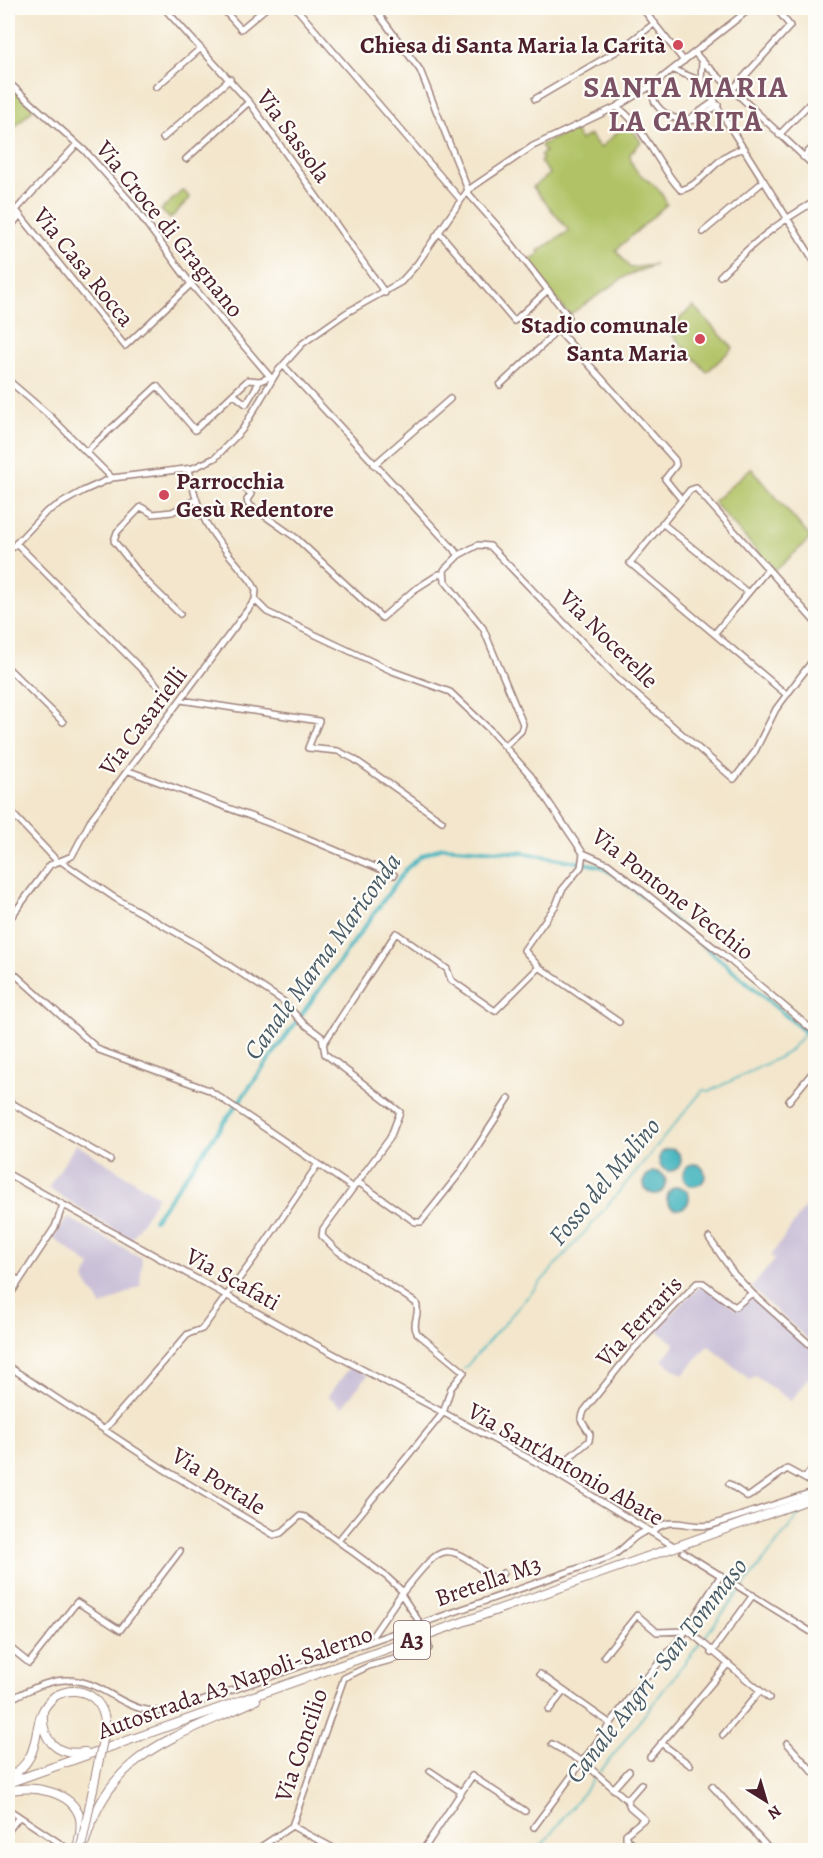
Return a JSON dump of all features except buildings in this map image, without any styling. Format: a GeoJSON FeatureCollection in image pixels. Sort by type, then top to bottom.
{"type":"FeatureCollection","features":[{"type":"Feature","properties":{"kind":"highway","name":"Autostrada A3 Napoli-Salerno"},"geometry":{"type":"LineString","coordinates":[[8,1781],[139,1737],[816,1497]]}},
{"type":"Feature","properties":{"kind":"highway","name":"Autostrada A3 Napoli-Salerno"},"geometry":{"type":"LineString","coordinates":[[8,1790],[816,1502]]}},
{"type":"Feature","properties":{"kind":"highway","name":"A3"},"geometry":{"type":"LineString","coordinates":[[8,1781],[31,1758],[43,1712],[55,1696],[73,1690],[86,1693],[100,1705],[105,1716],[105,1730],[80,1850]]}},
{"type":"Feature","properties":{"kind":"highway","name":"A3"},"geometry":{"type":"LineString","coordinates":[[80,1850],[102,1802],[132,1764],[183,1731],[257,1700]]}},
{"type":"Feature","properties":{"kind":"highway","name":"A3"},"geometry":{"type":"LineString","coordinates":[[43,1712],[42,1724],[47,1739],[65,1752],[85,1752],[139,1737]]}},
{"type":"Feature","properties":{"kind":"highway","name":"A3"},"geometry":{"type":"LineString","coordinates":[[8,1790],[29,1788],[48,1791],[69,1802],[78,1814],[81,1829],[80,1850]]}},
{"type":"Feature","properties":{"kind":"street","name":"Via Sassola"},"geometry":{"type":"LineString","coordinates":[[164,8],[249,102],[385,293]]}},
{"type":"Feature","properties":{"kind":"street"},"geometry":{"type":"LineString","coordinates":[[222,8],[242,29],[266,8]]}},
{"type":"Feature","properties":{"kind":"street"},"geometry":{"type":"LineString","coordinates":[[296,8],[461,200]]}},
{"type":"Feature","properties":{"kind":"street"},"geometry":{"type":"LineString","coordinates":[[374,8],[420,70],[467,191],[500,229],[567,316],[500,385]]}},
{"type":"Feature","properties":{"kind":"street"},"geometry":{"type":"LineString","coordinates":[[642,8],[684,61]]}},
{"type":"Feature","properties":{"kind":"street"},"geometry":{"type":"LineString","coordinates":[[8,552],[54,506],[112,478],[189,469],[209,462],[234,440],[271,378],[318,331],[401,282],[417,264],[467,191],[542,141],[616,107],[623,106],[674,70],[751,8]]}},
{"type":"Feature","properties":{"kind":"street"},"geometry":{"type":"LineString","coordinates":[[733,89],[790,26],[776,8]]}},
{"type":"Feature","properties":{"kind":"street"},"geometry":{"type":"LineString","coordinates":[[535,99],[622,48],[655,23]]}},
{"type":"Feature","properties":{"kind":"street"},"geometry":{"type":"LineString","coordinates":[[156,87],[201,48]]}},
{"type":"Feature","properties":{"kind":"street"},"geometry":{"type":"LineString","coordinates":[[695,53],[816,168]]}},
{"type":"Feature","properties":{"kind":"street"},"geometry":{"type":"LineString","coordinates":[[701,81],[702,61]]}},
{"type":"Feature","properties":{"kind":"street"},"geometry":{"type":"LineString","coordinates":[[674,70],[701,81],[717,103],[816,264]]}},
{"type":"Feature","properties":{"kind":"street"},"geometry":{"type":"LineString","coordinates":[[163,138],[230,79]]}},
{"type":"Feature","properties":{"kind":"street","name":"Via Croce di Gragnano"},"geometry":{"type":"LineString","coordinates":[[8,82],[77,144],[129,200],[191,284],[271,378]]}},
{"type":"Feature","properties":{"kind":"street"},"geometry":{"type":"LineString","coordinates":[[654,84],[652,95],[666,116],[686,121],[717,103]]}},
{"type":"Feature","properties":{"kind":"street"},"geometry":{"type":"LineString","coordinates":[[779,135],[816,97]]}},
{"type":"Feature","properties":{"kind":"street"},"geometry":{"type":"LineString","coordinates":[[186,159],[249,102]]}},
{"type":"Feature","properties":{"kind":"street"},"geometry":{"type":"LineString","coordinates":[[623,106],[681,190],[739,150],[745,149]]}},
{"type":"Feature","properties":{"kind":"street","name":"Via Casa Rocca"},"geometry":{"type":"LineString","coordinates":[[77,144],[16,210],[125,346],[191,284]]}},
{"type":"Feature","properties":{"kind":"street"},"geometry":{"type":"LineString","coordinates":[[803,158],[816,144]]}},
{"type":"Feature","properties":{"kind":"street"},"geometry":{"type":"LineString","coordinates":[[703,232],[764,181]]}},
{"type":"Feature","properties":{"kind":"street"},"geometry":{"type":"LineString","coordinates":[[720,276],[742,252],[786,217],[816,201]]}},
{"type":"Feature","properties":{"kind":"street"},"geometry":{"type":"LineString","coordinates":[[8,210],[11,213],[16,210]]}},
{"type":"Feature","properties":{"kind":"street"},"geometry":{"type":"LineString","coordinates":[[8,230],[20,215]]}},
{"type":"Feature","properties":{"kind":"street"},"geometry":{"type":"LineString","coordinates":[[439,232],[514,321],[548,291]]}},
{"type":"Feature","properties":{"kind":"street"},"geometry":{"type":"LineString","coordinates":[[556,329],[675,460],[676,465],[665,479],[682,500]]}},
{"type":"Feature","properties":{"kind":"street"},"geometry":{"type":"LineString","coordinates":[[237,481],[250,493],[248,504],[296,538],[382,618],[414,590],[443,574],[459,555],[283,365]]}},
{"type":"Feature","properties":{"kind":"street"},"geometry":{"type":"LineString","coordinates":[[87,451],[157,386],[195,430],[248,380],[260,381],[271,378]]}},
{"type":"Feature","properties":{"kind":"street"},"geometry":{"type":"LineString","coordinates":[[8,380],[87,451],[112,478]]}},
{"type":"Feature","properties":{"kind":"street"},"geometry":{"type":"LineString","coordinates":[[233,394],[246,404],[260,381]]}},
{"type":"Feature","properties":{"kind":"street"},"geometry":{"type":"LineString","coordinates":[[374,465],[450,399]]}},
{"type":"Feature","properties":{"kind":"street"},"geometry":{"type":"LineString","coordinates":[[189,469],[195,500],[210,533],[251,581],[255,590],[255,600]]}},
{"type":"Feature","properties":{"kind":"street"},"geometry":{"type":"LineString","coordinates":[[816,623],[697,488],[691,489],[630,563],[787,695],[816,656]]}},
{"type":"Feature","properties":{"kind":"street"},"geometry":{"type":"LineString","coordinates":[[180,614],[143,578],[114,542],[117,532],[139,508],[144,507],[153,514],[172,512],[195,500]]}},
{"type":"Feature","properties":{"kind":"street"},"geometry":{"type":"LineString","coordinates":[[662,523],[748,593]]}},
{"type":"Feature","properties":{"kind":"street"},"geometry":{"type":"LineString","coordinates":[[16,543],[157,685]]}},
{"type":"Feature","properties":{"kind":"street","name":"Via Nocerelle"},"geometry":{"type":"LineString","coordinates":[[459,555],[478,545],[490,546],[617,678],[731,777],[736,777],[754,753],[770,719],[787,695]]}},
{"type":"Feature","properties":{"kind":"street"},"geometry":{"type":"LineString","coordinates":[[715,633],[768,569]]}},
{"type":"Feature","properties":{"kind":"street"},"geometry":{"type":"LineString","coordinates":[[443,574],[444,581],[483,628],[523,724],[521,731],[505,746]]}},
{"type":"Feature","properties":{"kind":"street","name":"Via Casarielli"},"geometry":{"type":"LineString","coordinates":[[8,921],[47,868],[76,851],[85,829],[255,600]]}},
{"type":"Feature","properties":{"kind":"street","name":"Via Pontone Vecchio"},"geometry":{"type":"LineString","coordinates":[[255,600],[267,612],[393,670],[450,692],[505,746],[531,776],[583,855],[608,864],[722,953],[816,1034]]}},
{"type":"Feature","properties":{"kind":"street"},"geometry":{"type":"LineString","coordinates":[[8,668],[63,722]]}},
{"type":"Feature","properties":{"kind":"street"},"geometry":{"type":"LineString","coordinates":[[181,700],[319,721],[308,748],[338,751],[354,759],[442,821]]}},
{"type":"Feature","properties":{"kind":"street"},"geometry":{"type":"LineString","coordinates":[[129,771],[290,831],[394,875]]}},
{"type":"Feature","properties":{"kind":"street"},"geometry":{"type":"LineString","coordinates":[[8,809],[60,862],[115,898],[198,945],[283,1001],[302,1022],[322,1037],[325,1054],[400,1112],[390,1138],[324,1228],[322,1236],[336,1250],[416,1303],[418,1310],[414,1327],[417,1333],[463,1371],[451,1388],[443,1413],[338,1541]]}},
{"type":"Feature","properties":{"kind":"street"},"geometry":{"type":"LineString","coordinates":[[583,855],[581,867],[562,890],[556,905],[524,950],[539,967],[620,1022]]}},
{"type":"Feature","properties":{"kind":"street"},"geometry":{"type":"LineString","coordinates":[[323,1045],[396,933],[447,969],[451,980],[495,1011],[539,967]]}},
{"type":"Feature","properties":{"kind":"street"},"geometry":{"type":"LineString","coordinates":[[8,969],[99,1050],[200,1086],[353,1188]]}},
{"type":"Feature","properties":{"kind":"street"},"geometry":{"type":"LineString","coordinates":[[789,1101],[816,1068]]}},
{"type":"Feature","properties":{"kind":"street"},"geometry":{"type":"LineString","coordinates":[[358,1182],[415,1222],[421,1222],[460,1173],[508,1098]]}},
{"type":"Feature","properties":{"kind":"street"},"geometry":{"type":"LineString","coordinates":[[8,1101],[110,1160]]}},
{"type":"Feature","properties":{"kind":"street"},"geometry":{"type":"LineString","coordinates":[[105,1429],[188,1334],[202,1329],[228,1296],[318,1164]]}},
{"type":"Feature","properties":{"kind":"street","name":"Via Scafati"},"geometry":{"type":"LineString","coordinates":[[8,1174],[443,1413]]}},
{"type":"Feature","properties":{"kind":"street"},"geometry":{"type":"LineString","coordinates":[[8,1298],[55,1227],[63,1205]]}},
{"type":"Feature","properties":{"kind":"street"},"geometry":{"type":"LineString","coordinates":[[709,1238],[734,1274],[752,1293],[816,1350]]}},
{"type":"Feature","properties":{"kind":"street"},"geometry":{"type":"LineString","coordinates":[[8,1273],[18,1280]]}},
{"type":"Feature","properties":{"kind":"street","name":"Via Ferraris"},"geometry":{"type":"LineString","coordinates":[[553,1471],[590,1441],[590,1434],[581,1419],[590,1404],[632,1351],[697,1284],[703,1283],[735,1307],[752,1293]]}},
{"type":"Feature","properties":{"kind":"street","name":"Via Portale"},"geometry":{"type":"LineString","coordinates":[[8,1366],[274,1535],[278,1536],[301,1515],[338,1541],[402,1593]]}},
{"type":"Feature","properties":{"kind":"street","name":"Via Sant'Antonio Abate"},"geometry":{"type":"LineString","coordinates":[[443,1413],[553,1471],[633,1521],[637,1532],[650,1532],[672,1545]]}},
{"type":"Feature","properties":{"kind":"street"},"geometry":{"type":"LineString","coordinates":[[805,1478],[816,1463]]}},
{"type":"Feature","properties":{"kind":"street"},"geometry":{"type":"LineString","coordinates":[[729,1484],[748,1497],[784,1470],[790,1469],[816,1485]]}},
{"type":"Feature","properties":{"kind":"street"},"geometry":{"type":"LineString","coordinates":[[650,1532],[664,1523],[701,1527],[712,1525],[816,1491]]}},
{"type":"Feature","properties":{"kind":"street","name":"Bretella M3"},"geometry":{"type":"LineString","coordinates":[[8,1700],[50,1683],[73,1680],[88,1684],[139,1709],[155,1712],[179,1708],[610,1557],[623,1549],[637,1532]]}},
{"type":"Feature","properties":{"kind":"street"},"geometry":{"type":"LineString","coordinates":[[8,1646],[29,1663],[77,1602],[120,1630],[180,1551]]}},
{"type":"Feature","properties":{"kind":"street"},"geometry":{"type":"LineString","coordinates":[[373,1635],[402,1593],[432,1557],[441,1552],[461,1554],[495,1581],[503,1573]]}},
{"type":"Feature","properties":{"kind":"street","name":"Via Sant'Antonio Abate"},"geometry":{"type":"LineString","coordinates":[[683,1552],[816,1635]]}},
{"type":"Feature","properties":{"kind":"street"},"geometry":{"type":"LineString","coordinates":[[534,1827],[611,1724],[686,1630],[721,1575]]}},
{"type":"Feature","properties":{"kind":"street","name":"Via Concilio"},"geometry":{"type":"LineString","coordinates":[[256,1851],[292,1826],[344,1678],[369,1666],[429,1648],[424,1630],[402,1593]]}},
{"type":"Feature","properties":{"kind":"street"},"geometry":{"type":"LineString","coordinates":[[711,1653],[753,1595]]}},
{"type":"Feature","properties":{"kind":"street"},"geometry":{"type":"LineString","coordinates":[[604,1656],[637,1615],[657,1632],[686,1630],[711,1653],[769,1698]]}},
{"type":"Feature","properties":{"kind":"street"},"geometry":{"type":"LineString","coordinates":[[650,1758],[727,1665]]}},
{"type":"Feature","properties":{"kind":"street"},"geometry":{"type":"LineString","coordinates":[[540,1674],[611,1724]]}},
{"type":"Feature","properties":{"kind":"street"},"geometry":{"type":"LineString","coordinates":[[549,1710],[564,1691]]}},
{"type":"Feature","properties":{"kind":"street"},"geometry":{"type":"LineString","coordinates":[[723,1735],[760,1691]]}},
{"type":"Feature","properties":{"kind":"street"},"geometry":{"type":"LineString","coordinates":[[661,1743],[690,1765]]}},
{"type":"Feature","properties":{"kind":"street"},"geometry":{"type":"LineString","coordinates":[[788,1743],[816,1775]]}},
{"type":"Feature","properties":{"kind":"street"},"geometry":{"type":"LineString","coordinates":[[552,1744],[583,1762],[627,1800],[630,1808],[644,1819],[626,1834],[626,1838],[639,1851]]}},
{"type":"Feature","properties":{"kind":"street"},"geometry":{"type":"LineString","coordinates":[[430,1772],[461,1792]]}},
{"type":"Feature","properties":{"kind":"street"},"geometry":{"type":"LineString","coordinates":[[613,1789],[629,1772]]}},
{"type":"Feature","properties":{"kind":"street"},"geometry":{"type":"LineString","coordinates":[[423,1851],[472,1776],[525,1810]]}},
{"type":"Feature","properties":{"kind":"street"},"geometry":{"type":"LineString","coordinates":[[627,1800],[641,1784]]}},
{"type":"Feature","properties":{"kind":"street"},"geometry":{"type":"LineString","coordinates":[[712,1786],[770,1851]]}},
{"type":"Feature","properties":{"kind":"street"},"geometry":{"type":"LineString","coordinates":[[8,1809],[70,1851]]}},
{"type":"Feature","properties":{"kind":"street"},"geometry":{"type":"LineString","coordinates":[[8,1831],[18,1817]]}},
{"type":"Feature","properties":{"kind":"street"},"geometry":{"type":"LineString","coordinates":[[292,1826],[337,1851]]}},
{"type":"Feature","properties":{"kind":"shaded area"},"geometry":{"type":"Polygon","coordinates":[[[76,1144],[158,1196],[131,1240],[48,1188],[76,1144]]]}},
{"type":"Feature","properties":{"kind":"shaded area"},"geometry":{"type":"Polygon","coordinates":[[[815,1193],[815,1346],[751,1288],[775,1259],[771,1256],[815,1193]]]}},
{"type":"Feature","properties":{"kind":"shaded area"},"geometry":{"type":"Polygon","coordinates":[[[67,1217],[142,1258],[140,1286],[102,1306],[84,1280],[91,1266],[53,1238],[67,1217]]]}},
{"type":"Feature","properties":{"kind":"shaded area"},"geometry":{"type":"Polygon","coordinates":[[[702,1284],[736,1309],[751,1296],[815,1353],[815,1383],[808,1378],[791,1401],[755,1376],[750,1380],[708,1345],[683,1375],[662,1360],[675,1344],[655,1329],[702,1284]]]}},
{"type":"Feature","properties":{"kind":"shaded area"},"geometry":{"type":"Polygon","coordinates":[[[351,1366],[368,1375],[342,1407],[328,1396],[351,1366]]]}},
{"type":"Feature","properties":{"kind":"green space"},"geometry":{"type":"Polygon","coordinates":[[[8,84],[34,108],[8,134],[8,84]]]}},
{"type":"Feature","properties":{"kind":"green space"},"geometry":{"type":"Polygon","coordinates":[[[628,123],[641,142],[630,154],[633,165],[639,174],[658,189],[667,204],[616,250],[630,268],[655,265],[628,275],[569,315],[527,263],[540,253],[538,251],[569,231],[533,187],[550,174],[540,162],[543,159],[540,156],[545,152],[541,145],[574,129],[580,140],[590,135],[600,148],[628,123]]]}},
{"type":"Feature","properties":{"kind":"green space"},"geometry":{"type":"Polygon","coordinates":[[[183,190],[190,198],[170,219],[161,210],[183,190]]]}},
{"type":"Feature","properties":{"kind":"green space","name":"Stadio comunale Santa Maria"},"geometry":{"type":"Polygon","coordinates":[[[693,306],[733,348],[707,372],[668,330],[693,306]]]}},
{"type":"Feature","properties":{"kind":"green space"},"geometry":{"type":"Polygon","coordinates":[[[751,468],[811,538],[775,571],[713,502],[751,468]]]}},
{"type":"Feature","properties":{"kind":"water"},"geometry":{"type":"Polygon","coordinates":[[[670,1149],[678,1152],[681,1160],[678,1168],[670,1171],[662,1168],[659,1160],[662,1152],[670,1149]]]}},
{"type":"Feature","properties":{"kind":"water"},"geometry":{"type":"Polygon","coordinates":[[[694,1164],[702,1167],[705,1175],[702,1183],[694,1186],[686,1183],[683,1175],[686,1167],[694,1164]]]}},
{"type":"Feature","properties":{"kind":"water"},"geometry":{"type":"Polygon","coordinates":[[[655,1172],[663,1175],[666,1183],[663,1191],[655,1194],[647,1191],[644,1183],[647,1175],[655,1172]]]}},
{"type":"Feature","properties":{"kind":"water"},"geometry":{"type":"Polygon","coordinates":[[[678,1187],[686,1190],[689,1198],[686,1206],[678,1209],[670,1206],[667,1198],[670,1190],[678,1187]]]}},
{"type":"Feature","properties":{"kind":"waterway","name":"Canale Marna Mariconda"},"geometry":{"type":"LineString","coordinates":[[154,1220],[406,869],[421,856],[442,847],[525,853],[600,866],[620,878],[673,920],[816,1041]]}},
{"type":"Feature","properties":{"kind":"waterway","name":"Fosso del Mulino"},"geometry":{"type":"LineString","coordinates":[[464,1369],[598,1217],[703,1090],[710,1091],[778,1058],[788,1052],[805,1033]]}},
{"type":"Feature","properties":{"kind":"waterway","name":"Canale Angri - San Tommaso"},"geometry":{"type":"LineString","coordinates":[[743,1587],[801,1512]]}},
{"type":"Feature","properties":{"kind":"waterway","name":"Canale Angri - San Tommaso"},"geometry":{"type":"LineString","coordinates":[[703,1639],[740,1591]]}},
{"type":"Feature","properties":{"kind":"waterway","name":"Canale Angri - San Tommaso"},"geometry":{"type":"LineString","coordinates":[[600,1772],[700,1643]]}},
{"type":"Feature","properties":{"kind":"waterway","name":"Canale Angri - San Tommaso"},"geometry":{"type":"LineString","coordinates":[[538,1850],[597,1775]]}},
{"type":"Feature","properties":{"kind":"place","name":"Chiesa di Santa Maria la Carità"},"geometry":{"type":"Point","coordinates":[678,45]}},
{"type":"Feature","properties":{"kind":"place","name":"Stadio comunale Santa Maria"},"geometry":{"type":"Point","coordinates":[700,339]}},
{"type":"Feature","properties":{"kind":"place","name":"Parrocchia Gesù Redentore"},"geometry":{"type":"Point","coordinates":[164,495]}},
{"type":"Feature","properties":{"kind":"district","name":"SANTA MARIA LA CARITÀ"},"geometry":{"type":"Point","coordinates":[686,104]}}]}
